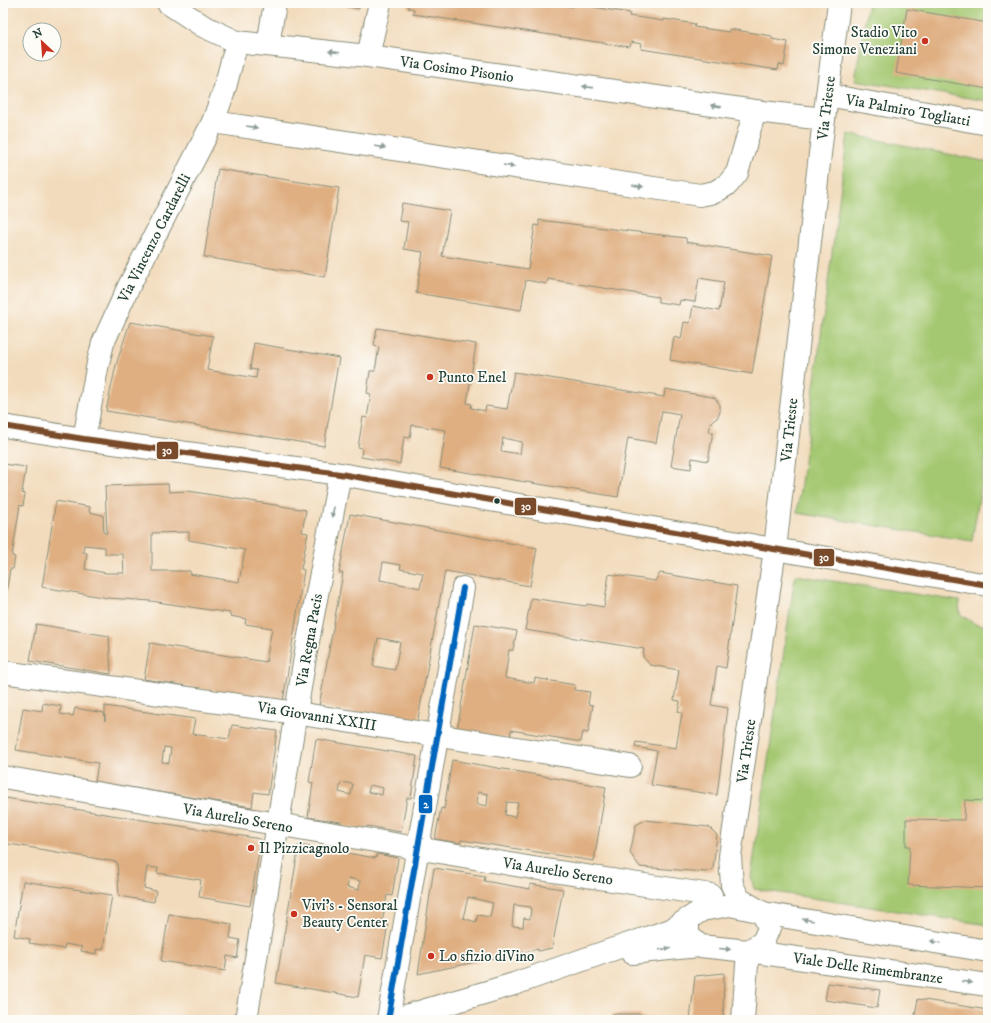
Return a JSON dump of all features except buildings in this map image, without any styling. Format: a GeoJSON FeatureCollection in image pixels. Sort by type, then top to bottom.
{"type":"FeatureCollection","features":[{"type":"Feature","properties":{"kind":"street","name":"Via Cosimo Pisonio"},"geometry":{"type":"LineString","coordinates":[[168,3],[203,26],[237,42],[268,44],[368,56],[824,120]]}},
{"type":"Feature","properties":{"kind":"street"},"geometry":{"type":"LineString","coordinates":[[268,44],[275,3]]}},
{"type":"Feature","properties":{"kind":"street"},"geometry":{"type":"LineString","coordinates":[[368,56],[380,3]]}},
{"type":"Feature","properties":{"kind":"street","name":"Via Trieste"},"geometry":{"type":"LineString","coordinates":[[730,856],[775,549],[824,120],[839,3]]}},
{"type":"Feature","properties":{"kind":"street","name":"Via Vincenzo Cardarelli"},"geometry":{"type":"LineString","coordinates":[[84,439],[103,342],[129,286],[213,122],[224,91],[237,42]]}},
{"type":"Feature","properties":{"kind":"street","name":"Via Palmiro Togliatti"},"geometry":{"type":"LineString","coordinates":[[827,95],[988,124]]}},
{"type":"Feature","properties":{"kind":"street"},"geometry":{"type":"LineString","coordinates":[[213,122],[700,195],[715,192],[728,184],[737,173],[755,111]]}},
{"type":"Feature","properties":{"kind":"street"},"geometry":{"type":"LineString","coordinates":[[3,426],[84,439],[340,474],[988,585]]}},
{"type":"Feature","properties":{"kind":"street","name":"Via Regna Pacis"},"geometry":{"type":"LineString","coordinates":[[246,1020],[305,657],[340,474]]}},
{"type":"Feature","properties":{"kind":"street"},"geometry":{"type":"LineString","coordinates":[[388,1020],[463,588]]}},
{"type":"Feature","properties":{"kind":"street","name":"Via Giovanni XXIII"},"geometry":{"type":"LineString","coordinates":[[3,672],[296,712],[630,766]]}},
{"type":"Feature","properties":{"kind":"street","name":"Via Aurelio Sereno"},"geometry":{"type":"LineString","coordinates":[[3,777],[533,868],[700,908]]}},
{"type":"Feature","properties":{"kind":"street"},"geometry":{"type":"LineString","coordinates":[[700,946],[688,935],[700,908],[730,856]]}},
{"type":"Feature","properties":{"kind":"street"},"geometry":{"type":"LineString","coordinates":[[730,856],[732,885],[738,898],[763,913],[769,928],[763,942],[748,951],[743,1020]]}},
{"type":"Feature","properties":{"kind":"street"},"geometry":{"type":"LineString","coordinates":[[392,1020],[514,984],[671,930],[700,908],[730,905],[763,913],[988,951]]}},
{"type":"Feature","properties":{"kind":"street","name":"Viale Delle Rimembranze"},"geometry":{"type":"LineString","coordinates":[[572,964],[635,952],[700,946],[748,951],[988,985]]}},
{"type":"Feature","properties":{"kind":"green space","name":"Stadio Vito Simone Veneziani"},"geometry":{"type":"Polygon","coordinates":[[[868,3],[988,3],[988,101],[855,80],[868,3]]]}},
{"type":"Feature","properties":{"kind":"green space"},"geometry":{"type":"Polygon","coordinates":[[[848,134],[988,162],[988,444],[972,541],[797,513],[848,134]]]}},
{"type":"Feature","properties":{"kind":"green space"},"geometry":{"type":"Polygon","coordinates":[[[795,575],[959,601],[960,614],[975,624],[988,626],[988,925],[754,889],[751,877],[795,575]]]}},
{"type":"Feature","properties":{"kind":"transit line","name":"30"},"geometry":{"type":"LineString","coordinates":[[3,426],[84,439],[340,474],[988,585]]}},
{"type":"Feature","properties":{"kind":"transit line","name":"2"},"geometry":{"type":"LineString","coordinates":[[388,1020],[463,588]]}},
{"type":"Feature","properties":{"kind":"place","name":"Stadio Vito Simone Veneziani"},"geometry":{"type":"Point","coordinates":[925,41]}},
{"type":"Feature","properties":{"kind":"place","name":"Punto Enel"},"geometry":{"type":"Point","coordinates":[430,377]}},
{"type":"Feature","properties":{"kind":"place","name":"Il Pizzicagnolo"},"geometry":{"type":"Point","coordinates":[251,848]}},
{"type":"Feature","properties":{"kind":"place","name":"Vivi's - Sensoral Beauty Center"},"geometry":{"type":"Point","coordinates":[294,914]}},
{"type":"Feature","properties":{"kind":"place","name":"Lo sfizio diVino"},"geometry":{"type":"Point","coordinates":[431,956]}}]}
